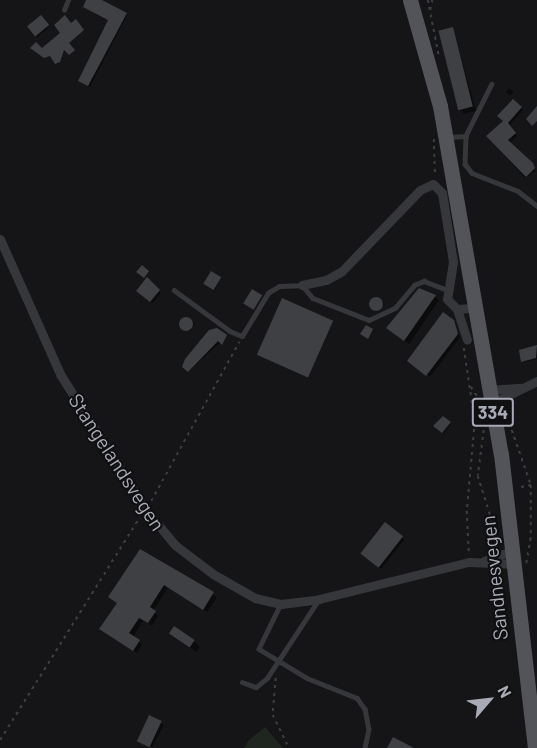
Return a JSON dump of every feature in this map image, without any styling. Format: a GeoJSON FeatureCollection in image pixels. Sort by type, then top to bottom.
{"type":"FeatureCollection","features":[{"type":"Feature","properties":{"kind":"main road","name":"Sandnesvegen"},"geometry":{"type":"LineString","coordinates":[[401,0],[412,38],[433,79]]}},
{"type":"Feature","properties":{"kind":"main road","name":"Sandnesvegen"},"geometry":{"type":"LineString","coordinates":[[410,0],[433,79],[445,137],[513,559],[535,748]]}},
{"type":"Feature","properties":{"kind":"street"},"geometry":{"type":"LineString","coordinates":[[302,285],[326,280],[342,271],[420,190],[434,184],[442,193],[453,262],[447,290],[448,302],[457,309],[467,339]]}},
{"type":"Feature","properties":{"kind":"street","name":"Stangelandsvegen"},"geometry":{"type":"LineString","coordinates":[[0,239],[60,374],[146,510],[175,545],[213,574],[255,598],[281,604],[319,599],[469,562],[513,559]]}},
{"type":"Feature","properties":{"kind":"street"},"geometry":{"type":"LineString","coordinates":[[457,309],[473,308]]}},
{"type":"Feature","properties":{"kind":"street"},"geometry":{"type":"LineString","coordinates":[[487,400],[537,381]]}},
{"type":"Feature","properties":{"kind":"street","name":"Stangelandsvegen"},"geometry":{"type":"LineString","coordinates":[[484,561],[513,559]]}},
{"type":"Feature","properties":{"kind":"lane"},"geometry":{"type":"LineString","coordinates":[[64,10],[68,0]]}},
{"type":"Feature","properties":{"kind":"lane"},"geometry":{"type":"LineString","coordinates":[[492,84],[466,136],[467,168],[518,191],[537,206]]}},
{"type":"Feature","properties":{"kind":"lane"},"geometry":{"type":"LineString","coordinates":[[445,137],[466,136]]}},
{"type":"Feature","properties":{"kind":"lane"},"geometry":{"type":"LineString","coordinates":[[174,290],[230,331],[242,336],[272,289],[302,285],[314,298],[369,320],[394,308],[414,285],[424,281],[447,290]]}},
{"type":"Feature","properties":{"kind":"lane"},"geometry":{"type":"LineString","coordinates":[[242,682],[256,687],[279,663],[319,599]]}},
{"type":"Feature","properties":{"kind":"lane"},"geometry":{"type":"LineString","coordinates":[[281,604],[259,648],[279,663],[357,698],[365,709],[369,729],[367,747]]}},
{"type":"Feature","properties":{"kind":"path"},"geometry":{"type":"LineString","coordinates":[[429,11],[432,0]]}},
{"type":"Feature","properties":{"kind":"path"},"geometry":{"type":"LineString","coordinates":[[434,184],[437,166],[432,142],[445,137]]}},
{"type":"Feature","properties":{"kind":"path"},"geometry":{"type":"LineString","coordinates":[[0,740],[146,510],[242,336]]}},
{"type":"Feature","properties":{"kind":"path"},"geometry":{"type":"LineString","coordinates":[[467,339],[465,349],[475,422],[467,512],[469,562]]}},
{"type":"Feature","properties":{"kind":"path"},"geometry":{"type":"LineString","coordinates":[[471,387],[487,400]]}},
{"type":"Feature","properties":{"kind":"path"},"geometry":{"type":"LineString","coordinates":[[484,424],[478,476],[486,490],[513,559],[531,538],[531,485],[506,414]]}},
{"type":"Feature","properties":{"kind":"path"},"geometry":{"type":"LineString","coordinates":[[521,487],[531,485]]}},
{"type":"Feature","properties":{"kind":"path"},"geometry":{"type":"LineString","coordinates":[[279,663],[273,715],[289,748]]}},
{"type":"Feature","properties":{"kind":"shaded area"},"geometry":{"type":"Polygon","coordinates":[[[265,727],[283,748],[244,748],[249,740],[265,727]]]}},
{"type":"Feature","properties":{"kind":"building"},"geometry":{"type":"Polygon","coordinates":[[[86,0],[102,0],[127,13],[88,86],[78,81],[108,20],[83,7],[86,0]]]}},
{"type":"Feature","properties":{"kind":"building"},"geometry":{"type":"Polygon","coordinates":[[[41,15],[49,25],[35,36],[27,26],[41,15]]]}},
{"type":"Feature","properties":{"kind":"building"},"geometry":{"type":"Polygon","coordinates":[[[65,15],[71,23],[76,19],[84,30],[69,43],[75,50],[69,55],[64,50],[60,62],[55,64],[50,56],[44,58],[30,48],[36,42],[42,48],[60,33],[54,25],[65,15]]]}},
{"type":"Feature","properties":{"kind":"building"},"geometry":{"type":"Polygon","coordinates":[[[453,27],[473,107],[458,110],[438,31],[453,27]]]}},
{"type":"Feature","properties":{"kind":"building"},"geometry":{"type":"Polygon","coordinates":[[[513,99],[522,107],[508,123],[516,133],[508,140],[533,163],[535,168],[526,177],[486,136],[503,121],[497,116],[513,99]]]}},
{"type":"Feature","properties":{"kind":"building"},"geometry":{"type":"Polygon","coordinates":[[[537,106],[537,121],[532,126],[526,119],[537,106]]]}},
{"type":"Feature","properties":{"kind":"building"},"geometry":{"type":"Polygon","coordinates":[[[142,265],[149,271],[144,278],[136,272],[142,265]]]}},
{"type":"Feature","properties":{"kind":"building"},"geometry":{"type":"Polygon","coordinates":[[[211,271],[221,277],[214,290],[203,284],[211,271]]]}},
{"type":"Feature","properties":{"kind":"building"},"geometry":{"type":"Polygon","coordinates":[[[147,277],[160,290],[150,302],[136,291],[147,277]]]}},
{"type":"Feature","properties":{"kind":"building"},"geometry":{"type":"Polygon","coordinates":[[[419,288],[436,295],[404,341],[386,328],[419,288]]]}},
{"type":"Feature","properties":{"kind":"building"},"geometry":{"type":"Polygon","coordinates":[[[252,289],[262,295],[254,310],[243,304],[252,289]]]}},
{"type":"Feature","properties":{"kind":"building"},"geometry":{"type":"Polygon","coordinates":[[[373,297],[379,297],[383,304],[379,311],[373,311],[369,307],[369,301],[373,297]]]}},
{"type":"Feature","properties":{"kind":"building"},"geometry":{"type":"Polygon","coordinates":[[[282,298],[333,321],[308,377],[257,355],[282,298]]]}},
{"type":"Feature","properties":{"kind":"building"},"geometry":{"type":"Polygon","coordinates":[[[443,312],[454,320],[458,334],[426,376],[407,361],[443,312]]]}},
{"type":"Feature","properties":{"kind":"building"},"geometry":{"type":"Polygon","coordinates":[[[186,317],[191,319],[193,324],[191,329],[186,331],[181,329],[179,324],[181,319],[186,317]]]}},
{"type":"Feature","properties":{"kind":"building"},"geometry":{"type":"Polygon","coordinates":[[[366,325],[373,329],[368,339],[360,334],[366,325]]]}},
{"type":"Feature","properties":{"kind":"building"},"geometry":{"type":"Polygon","coordinates":[[[217,328],[227,335],[222,345],[218,341],[188,372],[182,367],[185,359],[209,330],[217,328]]]}},
{"type":"Feature","properties":{"kind":"building"},"geometry":{"type":"Polygon","coordinates":[[[537,345],[536,358],[521,362],[519,350],[537,345]]]}},
{"type":"Feature","properties":{"kind":"building"},"geometry":{"type":"Polygon","coordinates":[[[443,416],[451,422],[442,433],[433,426],[443,416]]]}},
{"type":"Feature","properties":{"kind":"building"},"geometry":{"type":"Polygon","coordinates":[[[385,522],[403,536],[378,568],[360,554],[385,522]]]}},
{"type":"Feature","properties":{"kind":"building"},"geometry":{"type":"Polygon","coordinates":[[[140,549],[214,592],[203,610],[164,585],[150,607],[156,611],[148,623],[139,618],[129,633],[140,640],[133,651],[99,629],[117,603],[108,597],[140,549]]]}},
{"type":"Feature","properties":{"kind":"building"},"geometry":{"type":"Polygon","coordinates":[[[174,626],[195,640],[190,647],[169,633],[174,626]]]}},
{"type":"Feature","properties":{"kind":"building"},"geometry":{"type":"Polygon","coordinates":[[[149,715],[162,721],[149,747],[137,741],[149,715]]]}},
{"type":"Feature","properties":{"kind":"building"},"geometry":{"type":"Polygon","coordinates":[[[393,737],[414,748],[387,748],[393,737]]]}}]}
